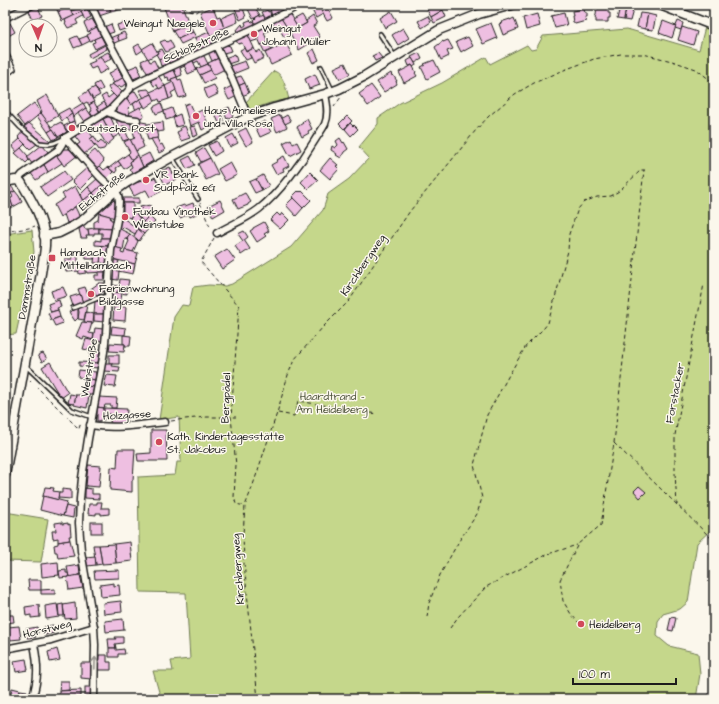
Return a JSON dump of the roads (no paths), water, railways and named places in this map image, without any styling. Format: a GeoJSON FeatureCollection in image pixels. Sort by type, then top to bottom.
{"type":"FeatureCollection","features":[{"type":"Feature","properties":{"kind":"street"},"geometry":{"type":"LineString","coordinates":[[5,18],[30,5]]}},
{"type":"Feature","properties":{"kind":"street"},"geometry":{"type":"LineString","coordinates":[[91,5],[102,31],[131,83],[131,86]]}},
{"type":"Feature","properties":{"kind":"street","name":"Schloßstraße"},"geometry":{"type":"LineString","coordinates":[[65,138],[107,112],[120,101],[131,86],[255,28],[300,5]]}},
{"type":"Feature","properties":{"kind":"street","name":"Eichstraße"},"geometry":{"type":"LineString","coordinates":[[44,236],[59,233],[75,225],[83,220],[115,191],[135,178],[248,117],[274,108],[329,93],[363,77],[439,30],[495,7],[512,5]]}},
{"type":"Feature","properties":{"kind":"street"},"geometry":{"type":"LineString","coordinates":[[660,5],[714,26]]}},
{"type":"Feature","properties":{"kind":"street"},"geometry":{"type":"LineString","coordinates":[[216,46],[231,76],[248,117]]}},
{"type":"Feature","properties":{"kind":"street"},"geometry":{"type":"LineString","coordinates":[[217,233],[237,223],[261,207],[310,150],[325,124],[329,93]]}},
{"type":"Feature","properties":{"kind":"street"},"geometry":{"type":"LineString","coordinates":[[107,112],[122,118],[137,120]]}},
{"type":"Feature","properties":{"kind":"street"},"geometry":{"type":"LineString","coordinates":[[5,183],[18,180],[58,150],[65,138],[115,191]]}},
{"type":"Feature","properties":{"kind":"street","name":"Dammstraße"},"geometry":{"type":"LineString","coordinates":[[5,475],[43,264],[45,243],[42,224],[22,184],[18,180]]}},
{"type":"Feature","properties":{"kind":"street","name":"Weinstraße"},"geometry":{"type":"LineString","coordinates":[[94,699],[96,658],[94,627],[81,551],[79,523],[82,478],[90,425],[104,352],[111,250],[119,208],[118,194],[115,191]]}},
{"type":"Feature","properties":{"kind":"street","name":"Holzgasse"},"geometry":{"type":"LineString","coordinates":[[90,425],[110,427],[165,422]]}},
{"type":"Feature","properties":{"kind":"street","name":"Horstweg"},"geometry":{"type":"LineString","coordinates":[[5,649],[34,644],[94,627]]}},
{"type":"Feature","properties":{"kind":"street"},"geometry":{"type":"LineString","coordinates":[[32,699],[37,683],[38,668],[34,644]]}},
{"type":"Feature","properties":{"kind":"lane"},"geometry":{"type":"LineString","coordinates":[[380,34],[395,57]]}},
{"type":"Feature","properties":{"kind":"lane"},"geometry":{"type":"LineString","coordinates":[[5,51],[14,69],[5,76]]}},
{"type":"Feature","properties":{"kind":"lane"},"geometry":{"type":"LineString","coordinates":[[322,67],[329,93]]}},
{"type":"Feature","properties":{"kind":"lane"},"geometry":{"type":"LineString","coordinates":[[5,110],[20,127],[39,143],[49,144],[65,138]]}},
{"type":"Feature","properties":{"kind":"lane"},"geometry":{"type":"LineString","coordinates":[[172,157],[198,199]]}},
{"type":"Feature","properties":{"kind":"lane"},"geometry":{"type":"LineString","coordinates":[[73,308],[98,298],[108,296]]}},
{"type":"Feature","properties":{"kind":"lane"},"geometry":{"type":"LineString","coordinates":[[25,365],[32,370],[72,410],[92,417]]}},
{"type":"Feature","properties":{"kind":"place","name":"Weingut Naegele"},"geometry":{"type":"Point","coordinates":[213,23]}},
{"type":"Feature","properties":{"kind":"place","name":"Weingut Johann Müller"},"geometry":{"type":"Point","coordinates":[254,34]}},
{"type":"Feature","properties":{"kind":"place","name":"Haus Anneliese und Villa Rosa"},"geometry":{"type":"Point","coordinates":[196,116]}},
{"type":"Feature","properties":{"kind":"place","name":"Deutsche Post"},"geometry":{"type":"Point","coordinates":[72,128]}},
{"type":"Feature","properties":{"kind":"place","name":"VR Bank Südpfalz eG"},"geometry":{"type":"Point","coordinates":[146,180]}},
{"type":"Feature","properties":{"kind":"place","name":"Fuxbau Vinothek Weinstube"},"geometry":{"type":"Point","coordinates":[125,217]}},
{"type":"Feature","properties":{"kind":"place","name":"Hambach, Mittelhambach"},"geometry":{"type":"Point","coordinates":[52,258]}},
{"type":"Feature","properties":{"kind":"place","name":"Ferienwohnung Bildgasse"},"geometry":{"type":"Point","coordinates":[91,294]}},
{"type":"Feature","properties":{"kind":"place","name":"Kath. Kindertagesstätte St. Jakobus"},"geometry":{"type":"Point","coordinates":[159,442]}},
{"type":"Feature","properties":{"kind":"place","name":"Heidelberg"},"geometry":{"type":"Point","coordinates":[581,624]}},
{"type":"Feature","properties":{"kind":"park label","name":"Haardtrand - Am Heidelberg"},"geometry":{"type":"Point","coordinates":[332,402]}}]}
